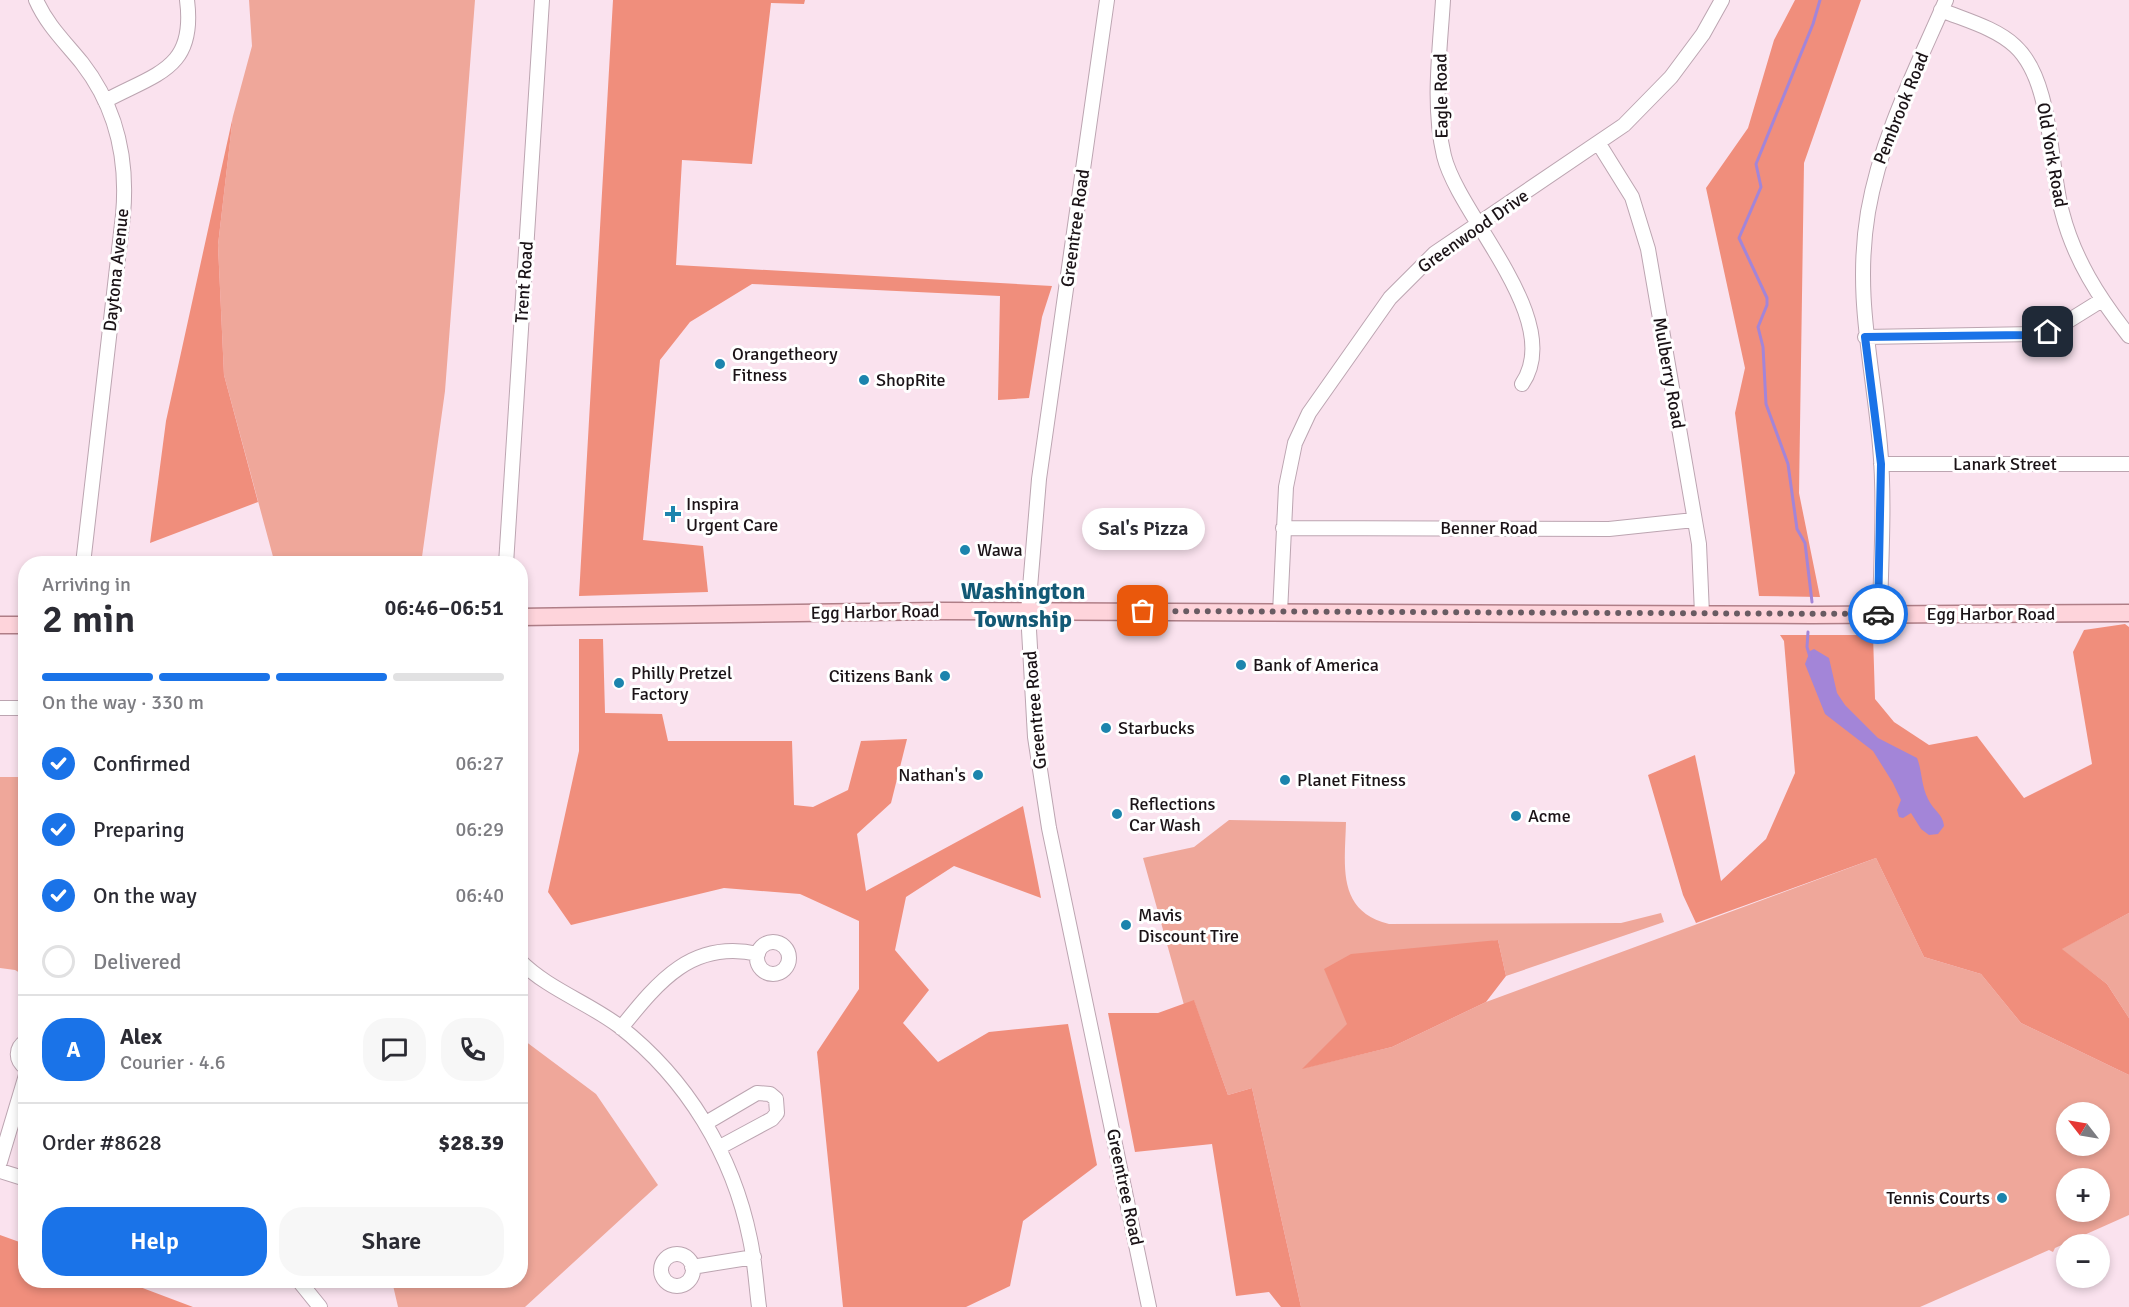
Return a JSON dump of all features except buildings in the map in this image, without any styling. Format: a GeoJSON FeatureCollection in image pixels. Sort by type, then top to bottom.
{"type":"FeatureCollection","features":[{"type":"Feature","properties":{"kind":"main road","name":"Egg Harbor Road"},"geometry":{"type":"LineString","coordinates":[[528,617],[1028,612],[2129,613]]}},
{"type":"Feature","properties":{"kind":"main road"},"geometry":{"type":"LineString","coordinates":[[0,625],[18,625]]}},
{"type":"Feature","properties":{"kind":"street","name":"Daytona Avenue"},"geometry":{"type":"LineString","coordinates":[[36,0],[51,29],[88,71],[105,101],[121,146],[125,187],[84,556]]}},
{"type":"Feature","properties":{"kind":"street"},"geometry":{"type":"LineString","coordinates":[[105,101],[161,71],[177,59],[188,38],[187,0]]}},
{"type":"Feature","properties":{"kind":"street","name":"Trent Road"},"geometry":{"type":"LineString","coordinates":[[507,556],[542,0]]}},
{"type":"Feature","properties":{"kind":"street","name":"Greentree Road"},"geometry":{"type":"LineString","coordinates":[[1107,0],[1039,479],[1028,612],[1035,736],[1049,828],[1149,1307]]}},
{"type":"Feature","properties":{"kind":"street","name":"Eagle Road"},"geometry":{"type":"LineString","coordinates":[[1443,0],[1438,98],[1439,135],[1452,181],[1510,276],[1525,312],[1533,355],[1532,366],[1522,384]]}},
{"type":"Feature","properties":{"kind":"street","name":"Greenwood Drive"},"geometry":{"type":"LineString","coordinates":[[1280,613],[1283,528],[1291,455],[1309,413],[1395,291],[1427,259],[1624,125],[1659,91],[1703,34],[1722,0]]}},
{"type":"Feature","properties":{"kind":"street","name":"Old York Road"},"geometry":{"type":"LineString","coordinates":[[1944,5],[2007,40],[2022,54],[2031,69],[2041,97],[2062,213],[2082,265],[2102,300],[2129,336]]}},
{"type":"Feature","properties":{"kind":"street","name":"Pembrook Road"},"geometry":{"type":"LineString","coordinates":[[1880,614],[1881,464],[1865,337],[1862,273],[1868,214],[1876,174],[1888,136],[1944,5]]}},
{"type":"Feature","properties":{"kind":"street","name":"Mulberry Road"},"geometry":{"type":"LineString","coordinates":[[1599,144],[1632,197],[1647,242],[1694,519],[1700,563],[1702,614]]}},
{"type":"Feature","properties":{"kind":"street"},"geometry":{"type":"LineString","coordinates":[[1865,337],[2037,333],[2057,328],[2102,300]]}},
{"type":"Feature","properties":{"kind":"street","name":"Lanark Street"},"geometry":{"type":"LineString","coordinates":[[1881,464],[2129,464]]}},
{"type":"Feature","properties":{"kind":"street","name":"Benner Road"},"geometry":{"type":"LineString","coordinates":[[1283,528],[1609,529],[1694,519]]}},
{"type":"Feature","properties":{"kind":"street"},"geometry":{"type":"LineString","coordinates":[[0,708],[18,708]]}},
{"type":"Feature","properties":{"kind":"street"},"geometry":{"type":"LineString","coordinates":[[621,1028],[655,987],[685,963],[722,951],[758,954]]}},
{"type":"Feature","properties":{"kind":"street"},"geometry":{"type":"LineString","coordinates":[[528,968],[621,1028],[660,1064],[706,1123],[720,1147],[741,1202],[754,1257],[759,1307]]}},
{"type":"Feature","properties":{"kind":"street"},"geometry":{"type":"LineString","coordinates":[[706,1123],[757,1094],[770,1094],[776,1099],[777,1113],[772,1119],[720,1147]]}},
{"type":"Feature","properties":{"kind":"street"},"geometry":{"type":"LineString","coordinates":[[0,1162],[18,1102]]}},
{"type":"Feature","properties":{"kind":"street"},"geometry":{"type":"LineString","coordinates":[[0,1171],[18,1177]]}},
{"type":"Feature","properties":{"kind":"street"},"geometry":{"type":"LineString","coordinates":[[692,1267],[754,1257]]}},
{"type":"Feature","properties":{"kind":"street"},"geometry":{"type":"LineString","coordinates":[[305,1288],[320,1307]]}},
{"type":"Feature","properties":{"kind":"shaded area"},"geometry":{"type":"Polygon","coordinates":[[[249,0],[475,0],[445,391],[422,556],[273,556],[224,375],[218,245],[233,116],[252,46],[249,0]]]}},
{"type":"Feature","properties":{"kind":"shaded area"},"geometry":{"type":"Polygon","coordinates":[[[613,0],[805,0],[804,4],[771,3],[752,164],[682,160],[676,265],[1052,286],[1042,317],[1029,398],[998,400],[1000,296],[752,284],[690,322],[660,360],[643,540],[703,546],[708,592],[579,596],[613,0]]]}},
{"type":"Feature","properties":{"kind":"shaded area"},"geometry":{"type":"Polygon","coordinates":[[[1795,0],[1861,0],[1804,163],[1799,493],[1820,597],[1759,596],[1735,413],[1745,368],[1706,188],[1748,128],[1774,40],[1795,0]]]}},
{"type":"Feature","properties":{"kind":"shaded area"},"geometry":{"type":"Polygon","coordinates":[[[233,116],[218,245],[224,375],[258,502],[150,543],[166,421],[233,116]]]}},
{"type":"Feature","properties":{"kind":"shaded area"},"geometry":{"type":"Polygon","coordinates":[[[2125,624],[2129,627],[2129,913],[2062,949],[2107,984],[2129,1018],[2129,1075],[2021,1023],[1981,974],[1924,957],[1876,858],[1696,923],[1683,895],[1648,775],[1695,755],[1721,881],[1766,839],[1795,773],[1784,641],[1780,635],[1873,635],[1875,699],[1894,722],[1929,745],[1977,736],[2024,798],[2092,764],[2073,652],[2084,630],[2125,624]]]}},
{"type":"Feature","properties":{"kind":"shaded area"},"geometry":{"type":"Polygon","coordinates":[[[579,639],[603,639],[605,713],[662,714],[668,741],[792,741],[794,805],[813,807],[848,790],[861,741],[907,739],[891,803],[857,834],[866,891],[1023,806],[1041,898],[954,866],[906,897],[895,950],[929,990],[903,1023],[938,1062],[989,1032],[1068,1024],[1097,1165],[1023,1221],[1010,1286],[966,1307],[843,1307],[817,1052],[859,989],[859,921],[800,894],[724,888],[571,925],[548,892],[579,751],[579,639]]]}},
{"type":"Feature","properties":{"kind":"shaded area"},"geometry":{"type":"Polygon","coordinates":[[[1814,649],[1829,658],[1837,693],[1845,705],[1878,738],[1917,758],[1926,794],[1943,822],[1944,826],[1938,834],[1929,835],[1921,829],[1911,813],[1903,818],[1899,817],[1897,810],[1901,800],[1873,751],[1825,714],[1805,664],[1810,651],[1814,649]]]}},
{"type":"Feature","properties":{"kind":"shaded area"},"geometry":{"type":"Polygon","coordinates":[[[0,777],[18,777],[18,972],[0,968],[0,777]]]}},
{"type":"Feature","properties":{"kind":"shaded area"},"geometry":{"type":"Polygon","coordinates":[[[1229,820],[1346,822],[1345,870],[1352,897],[1360,909],[1372,918],[1389,924],[1621,923],[1661,913],[1664,922],[1506,976],[1498,940],[1325,970],[1348,1024],[1304,1068],[1392,1047],[1486,1002],[1876,858],[1924,957],[1981,974],[2021,1023],[2129,1075],[2129,1215],[2086,1234],[2056,1234],[2056,1248],[2053,1252],[2049,1250],[1920,1307],[1301,1307],[1252,1088],[1228,1095],[1194,1001],[1184,1005],[1143,858],[1194,847],[1229,820]]]}},
{"type":"Feature","properties":{"kind":"shaded area"},"geometry":{"type":"Polygon","coordinates":[[[2129,913],[2129,1018],[2107,984],[2061,949],[2129,913]]]}},
{"type":"Feature","properties":{"kind":"shaded area"},"geometry":{"type":"Polygon","coordinates":[[[1498,940],[1506,976],[1486,1002],[1392,1047],[1302,1069],[1347,1024],[1324,969],[1351,954],[1498,940]]]}},
{"type":"Feature","properties":{"kind":"shaded area"},"geometry":{"type":"Polygon","coordinates":[[[1194,1000],[1228,1095],[1252,1088],[1301,1307],[1281,1307],[1269,1292],[1236,1296],[1212,1144],[1135,1152],[1108,1013],[1158,1013],[1194,1000]]]}},
{"type":"Feature","properties":{"kind":"shaded area"},"geometry":{"type":"Polygon","coordinates":[[[528,1043],[596,1094],[658,1185],[525,1307],[398,1307],[394,1288],[528,1288],[528,1043]]]}},
{"type":"Feature","properties":{"kind":"shaded area"},"geometry":{"type":"Polygon","coordinates":[[[0,1235],[18,1241],[18,1288],[143,1288],[193,1307],[0,1307],[0,1235]]]}},
{"type":"Feature","properties":{"kind":"waterway"},"geometry":{"type":"LineString","coordinates":[[1812,602],[1805,543],[1797,529],[1788,464],[1766,404],[1763,347],[1758,327],[1767,305],[1767,298],[1739,238],[1761,187],[1756,164],[1813,24],[1820,0]]}},
{"type":"Feature","properties":{"kind":"waterway"},"geometry":{"type":"LineString","coordinates":[[1808,632],[1807,647],[1810,657]]}},
{"type":"Feature","properties":{"kind":"way so far"},"geometry":{"type":"LineString","coordinates":[[1143,611],[1878,614]]}},
{"type":"Feature","properties":{"kind":"place","name":"Orangetheory Fitness"},"geometry":{"type":"Point","coordinates":[720,364]}},
{"type":"Feature","properties":{"kind":"place","name":"ShopRite"},"geometry":{"type":"Point","coordinates":[864,380]}},
{"type":"Feature","properties":{"kind":"place","name":"Inspira Urgent Care"},"geometry":{"type":"Point","coordinates":[673,514]}},
{"type":"Feature","properties":{"kind":"place","name":"Wawa"},"geometry":{"type":"Point","coordinates":[965,550]}},
{"type":"Feature","properties":{"kind":"place","name":"Sal's Pizza"},"geometry":{"type":"Point","coordinates":[1143,611]}},
{"type":"Feature","properties":{"kind":"place","name":"Bank of America"},"geometry":{"type":"Point","coordinates":[1241,665]}},
{"type":"Feature","properties":{"kind":"place","name":"Citizens Bank"},"geometry":{"type":"Point","coordinates":[945,676]}},
{"type":"Feature","properties":{"kind":"place","name":"Philly Pretzel Factory"},"geometry":{"type":"Point","coordinates":[619,683]}},
{"type":"Feature","properties":{"kind":"place","name":"Starbucks"},"geometry":{"type":"Point","coordinates":[1106,728]}},
{"type":"Feature","properties":{"kind":"place","name":"Nathan's"},"geometry":{"type":"Point","coordinates":[978,775]}},
{"type":"Feature","properties":{"kind":"place","name":"Planet Fitness"},"geometry":{"type":"Point","coordinates":[1285,780]}},
{"type":"Feature","properties":{"kind":"place","name":"Reflections Car Wash"},"geometry":{"type":"Point","coordinates":[1117,814]}},
{"type":"Feature","properties":{"kind":"place","name":"Acme"},"geometry":{"type":"Point","coordinates":[1516,816]}},
{"type":"Feature","properties":{"kind":"place","name":"Mavis Discount Tire"},"geometry":{"type":"Point","coordinates":[1126,925]}},
{"type":"Feature","properties":{"kind":"place","name":"Tennis Courts"},"geometry":{"type":"Point","coordinates":[2002,1198]}},
{"type":"Feature","properties":{"kind":"district","name":"Washington Township"},"geometry":{"type":"Point","coordinates":[1023,605]}},
{"type":"Feature","properties":{"kind":"route"},"geometry":{"type":"LineString","coordinates":[[1878,614],[1880,614],[1881,591],[1881,464],[1875,401],[1865,337],[2026,335],[2048,332]]}}]}
